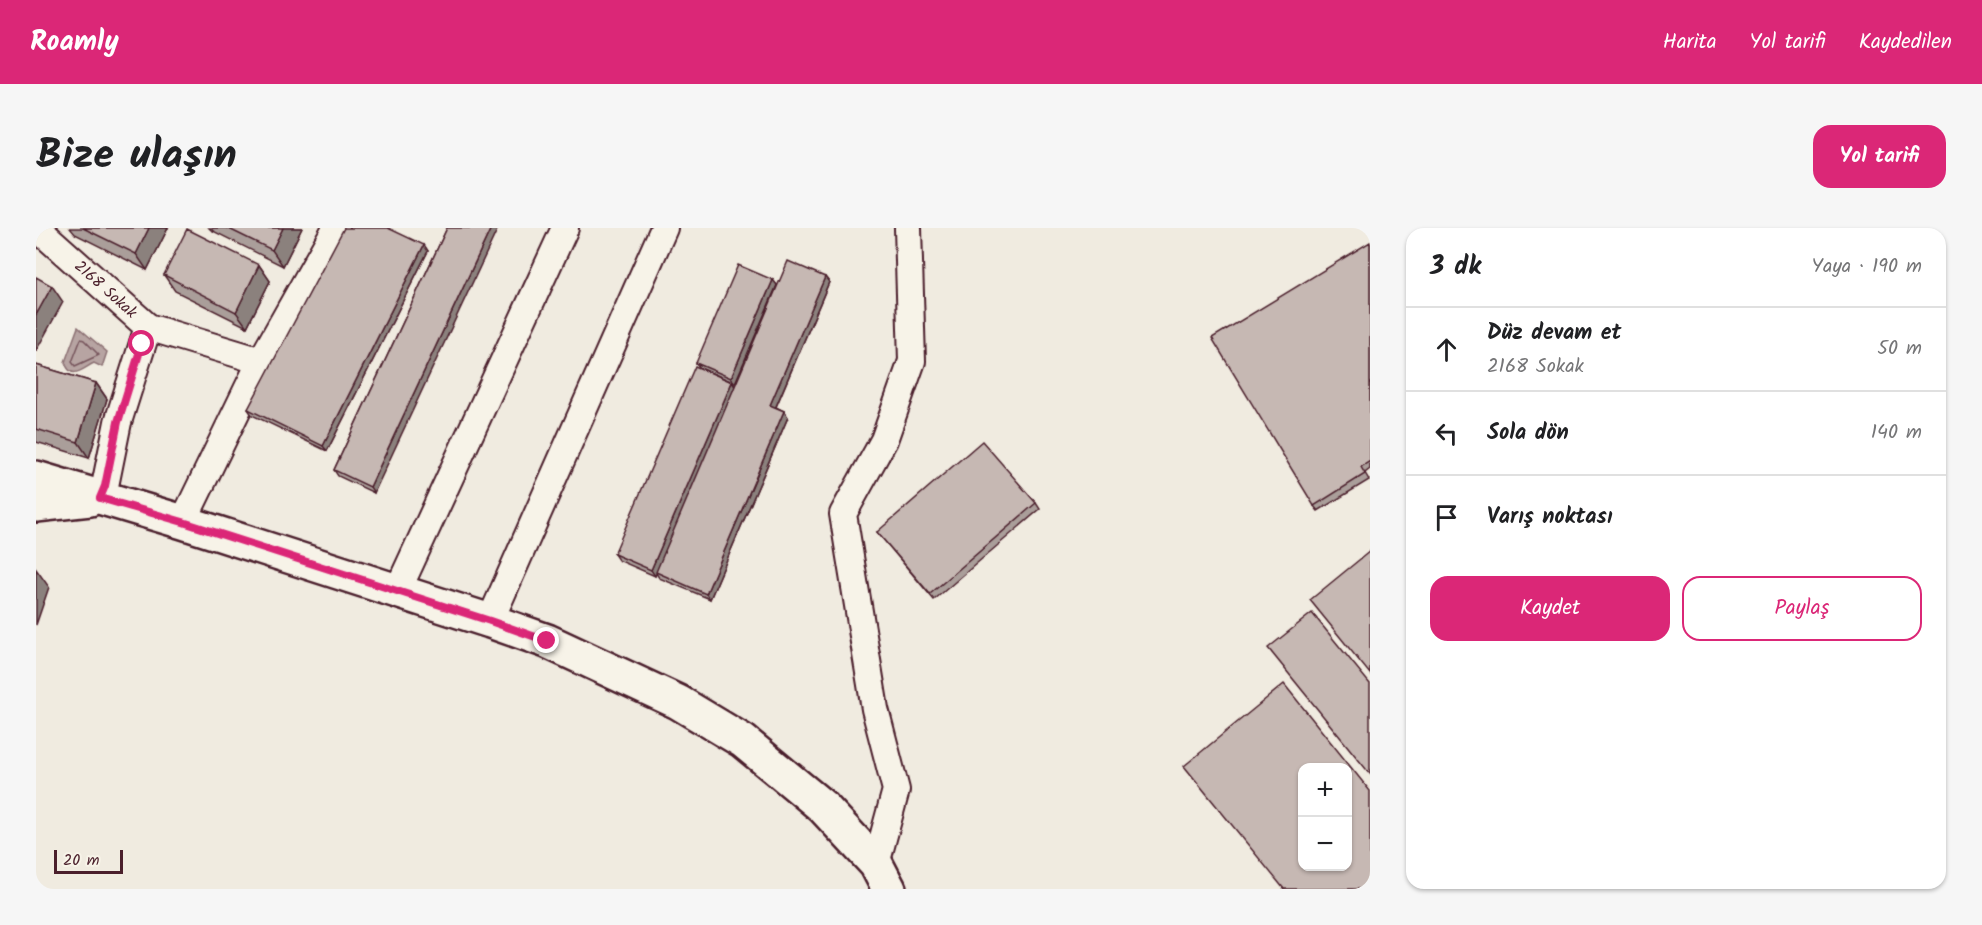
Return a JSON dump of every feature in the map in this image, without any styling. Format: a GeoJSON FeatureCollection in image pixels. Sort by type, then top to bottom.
{"type":"FeatureCollection","features":[{"type":"Feature","properties":{"kind":"street"},"geometry":{"type":"LineString","coordinates":[[183,522],[261,361],[336,228]]}},
{"type":"Feature","properties":{"kind":"street"},"geometry":{"type":"LineString","coordinates":[[397,592],[565,228]]}},
{"type":"Feature","properties":{"kind":"street"},"geometry":{"type":"LineString","coordinates":[[490,621],[664,228]]}},
{"type":"Feature","properties":{"kind":"street"},"geometry":{"type":"LineString","coordinates":[[883,876],[896,790],[874,709],[843,514],[884,440],[912,361],[908,228]]}},
{"type":"Feature","properties":{"kind":"street","name":"2168 Sokak"},"geometry":{"type":"LineString","coordinates":[[39,229],[148,327],[118,422],[105,486],[100,498]]}},
{"type":"Feature","properties":{"kind":"street"},"geometry":{"type":"LineString","coordinates":[[148,327],[261,361]]}},
{"type":"Feature","properties":{"kind":"street"},"geometry":{"type":"LineString","coordinates":[[36,478],[183,522],[490,621],[547,641],[678,702],[743,741],[823,807],[883,876]]}},
{"type":"Feature","properties":{"kind":"street"},"geometry":{"type":"LineString","coordinates":[[36,505],[100,498]]}},
{"type":"Feature","properties":{"kind":"water"},"geometry":{"type":"Polygon","coordinates":[[[78,327],[107,352],[102,367],[94,363],[78,372],[68,368],[65,362],[78,327]]]}},
{"type":"Feature","properties":{"kind":"building"},"geometry":{"type":"Polygon","coordinates":[[[83,228],[149,228],[136,254],[83,228]]]}},
{"type":"Feature","properties":{"kind":"building"},"geometry":{"type":"Polygon","coordinates":[[[227,228],[283,228],[272,250],[227,228]]]}},
{"type":"Feature","properties":{"kind":"building"},"geometry":{"type":"Polygon","coordinates":[[[344,228],[388,228],[424,245],[323,446],[248,409],[344,228]]]}},
{"type":"Feature","properties":{"kind":"building"},"geometry":{"type":"Polygon","coordinates":[[[447,228],[491,228],[370,487],[334,470],[447,228]]]}},
{"type":"Feature","properties":{"kind":"building"},"geometry":{"type":"Polygon","coordinates":[[[187,229],[259,265],[236,312],[164,275],[187,229]]]}},
{"type":"Feature","properties":{"kind":"building"},"geometry":{"type":"Polygon","coordinates":[[[1370,242],[1370,461],[1361,467],[1365,474],[1314,506],[1212,338],[1370,242]]]}},
{"type":"Feature","properties":{"kind":"building"},"geometry":{"type":"Polygon","coordinates":[[[788,261],[825,277],[770,405],[784,411],[706,594],[656,572],[788,261]]]}},
{"type":"Feature","properties":{"kind":"building"},"geometry":{"type":"Polygon","coordinates":[[[738,265],[773,280],[731,378],[696,363],[738,265]]]}},
{"type":"Feature","properties":{"kind":"building"},"geometry":{"type":"Polygon","coordinates":[[[36,277],[52,286],[36,315],[36,277]]]}},
{"type":"Feature","properties":{"kind":"building"},"geometry":{"type":"Polygon","coordinates":[[[36,365],[96,383],[78,442],[36,429],[36,365]]]}},
{"type":"Feature","properties":{"kind":"building"},"geometry":{"type":"Polygon","coordinates":[[[695,366],[732,382],[651,570],[614,554],[695,366]]]}},
{"type":"Feature","properties":{"kind":"building"},"geometry":{"type":"Polygon","coordinates":[[[982,441],[1036,503],[930,594],[877,532],[982,441]]]}},
{"type":"Feature","properties":{"kind":"building"},"geometry":{"type":"Polygon","coordinates":[[[1370,551],[1370,674],[1310,600],[1370,551]]]}},
{"type":"Feature","properties":{"kind":"building"},"geometry":{"type":"Polygon","coordinates":[[[1312,613],[1370,684],[1370,774],[1268,648],[1312,613]]]}},
{"type":"Feature","properties":{"kind":"building"},"geometry":{"type":"Polygon","coordinates":[[[1284,684],[1347,763],[1298,763],[1298,871],[1352,871],[1352,769],[1370,791],[1370,887],[1368,889],[1284,889],[1184,766],[1284,684]]]}},
{"type":"Feature","properties":{"kind":"route"},"geometry":{"type":"LineString","coordinates":[[142,344],[118,422],[105,486],[100,498],[183,522],[547,641]]}}]}
